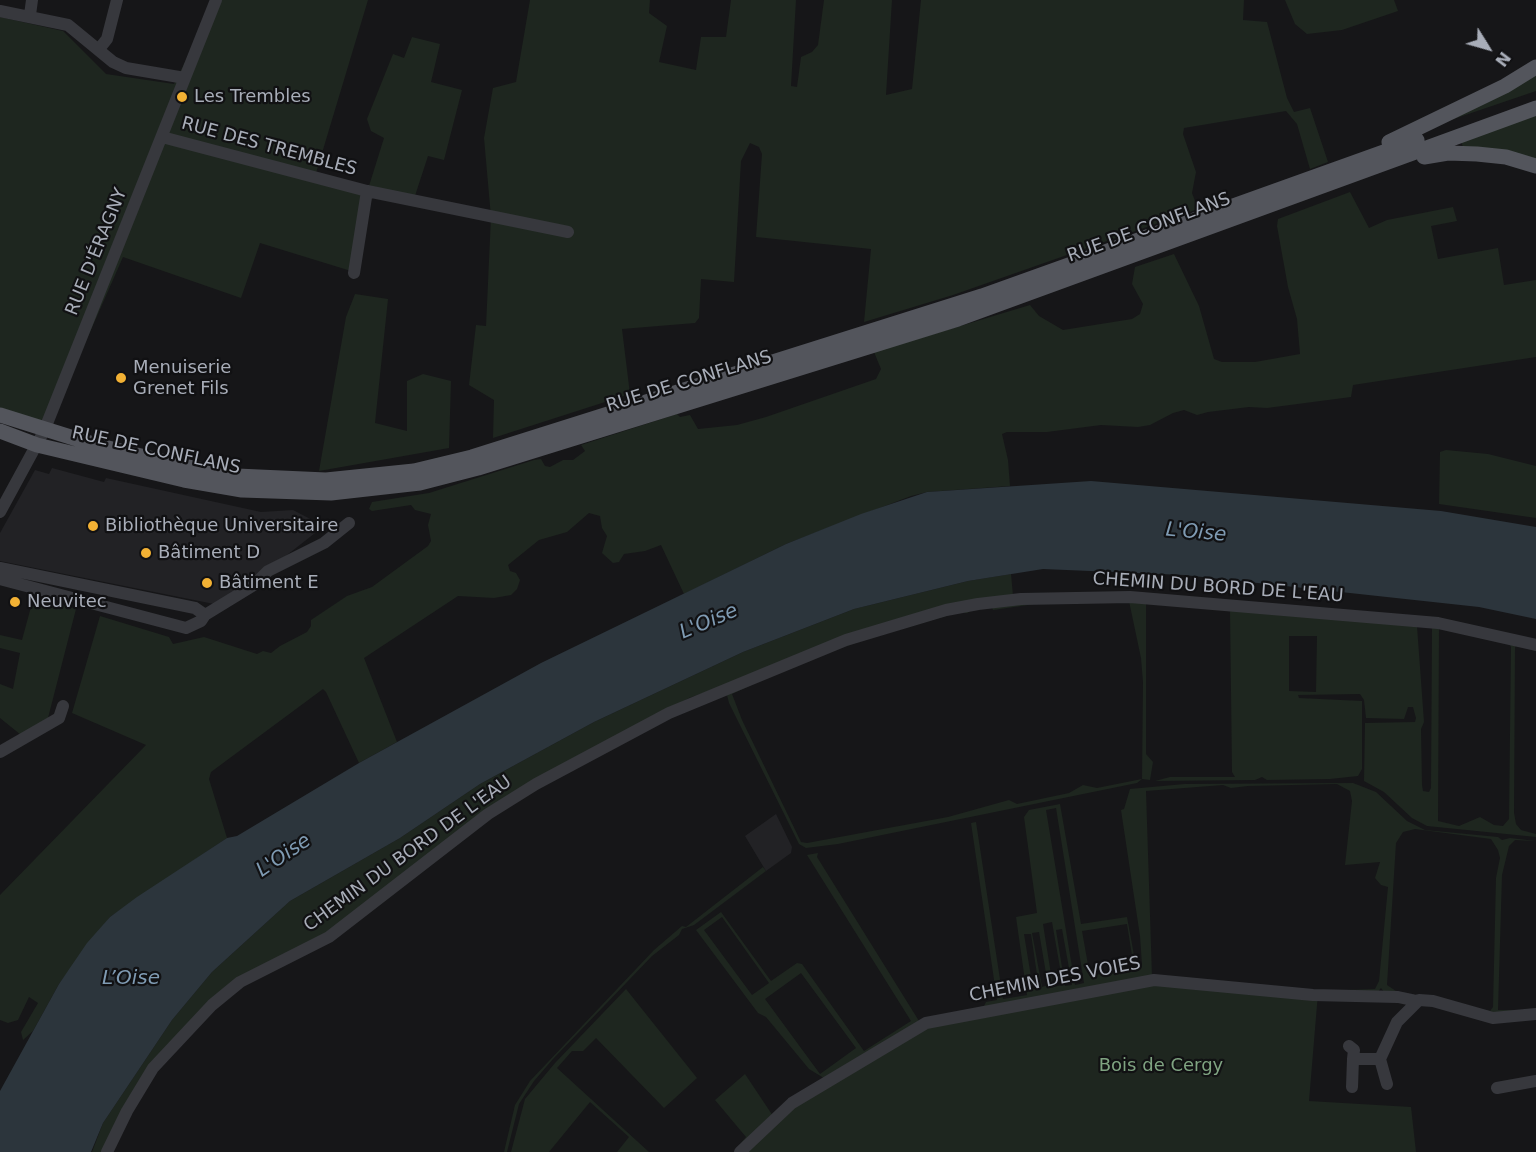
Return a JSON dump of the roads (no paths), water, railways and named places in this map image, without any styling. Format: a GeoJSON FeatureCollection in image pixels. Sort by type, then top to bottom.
{"type":"FeatureCollection","features":[{"type":"Feature","properties":{"kind":"main road"},"geometry":{"type":"LineString","coordinates":[[1331,171],[1505,86],[1536,66]]}},
{"type":"Feature","properties":{"kind":"main road"},"geometry":{"type":"LineString","coordinates":[[1331,171],[1536,98]]}},
{"type":"Feature","properties":{"kind":"main road"},"geometry":{"type":"LineString","coordinates":[[1371,168],[1536,108]]}},
{"type":"Feature","properties":{"kind":"main road"},"geometry":{"type":"LineString","coordinates":[[1371,168],[1430,155],[1461,153],[1506,157],[1536,166]]}},
{"type":"Feature","properties":{"kind":"main road","name":"RUE DE CONFLANS"},"geometry":{"type":"LineString","coordinates":[[0,431],[37,445],[184,480],[250,490],[332,493],[420,483],[478,468],[936,326],[1371,168]]}},
{"type":"Feature","properties":{"kind":"main road","name":"RUE DE CONFLANS"},"geometry":{"type":"LineString","coordinates":[[0,416],[44,431],[178,465],[258,478],[341,480],[429,468],[472,457],[939,310],[1331,171]]}},
{"type":"Feature","properties":{"kind":"street"},"geometry":{"type":"LineString","coordinates":[[30,15],[32,0]]}},
{"type":"Feature","properties":{"kind":"street"},"geometry":{"type":"LineString","coordinates":[[99,49],[107,39],[117,0]]}},
{"type":"Feature","properties":{"kind":"street","name":"RUE D'ÉRAGNY"},"geometry":{"type":"LineString","coordinates":[[0,513],[44,431],[216,0]]}},
{"type":"Feature","properties":{"kind":"street"},"geometry":{"type":"LineString","coordinates":[[0,11],[30,15],[68,25],[113,62],[126,68],[185,78]]}},
{"type":"Feature","properties":{"kind":"street","name":"RUE DES TREMBLES"},"geometry":{"type":"LineString","coordinates":[[162,138],[367,191],[568,232]]}},
{"type":"Feature","properties":{"kind":"street"},"geometry":{"type":"LineString","coordinates":[[354,273],[367,191]]}},
{"type":"Feature","properties":{"kind":"street"},"geometry":{"type":"LineString","coordinates":[[0,579],[186,628],[201,621],[206,615],[254,585],[268,571],[324,543],[349,523]]}},
{"type":"Feature","properties":{"kind":"street"},"geometry":{"type":"LineString","coordinates":[[0,568],[201,610],[206,615]]}},
{"type":"Feature","properties":{"kind":"street","name":"CHEMIN DU BORD DE L'EAU"},"geometry":{"type":"LineString","coordinates":[[107,1152],[126,1111],[153,1068],[212,1005],[240,981],[329,937],[415,873],[488,814],[536,784],[669,713],[846,640],[946,610],[978,604],[1021,599],[1112,596],[1438,623],[1536,645]]}},
{"type":"Feature","properties":{"kind":"street"},"geometry":{"type":"LineString","coordinates":[[146,618],[151,599]]}},
{"type":"Feature","properties":{"kind":"street"},"geometry":{"type":"LineString","coordinates":[[0,752],[58,718],[63,706]]}},
{"type":"Feature","properties":{"kind":"street","name":"CHEMIN DES VOIES"},"geometry":{"type":"LineString","coordinates":[[740,1152],[792,1103],[927,1023],[1144,980],[1313,995],[1398,996],[1417,1001],[1433,1001],[1493,1018],[1536,1014]]}},
{"type":"Feature","properties":{"kind":"street"},"geometry":{"type":"LineString","coordinates":[[1387,1084],[1380,1059],[1396,1022],[1417,1001]]}},
{"type":"Feature","properties":{"kind":"street"},"geometry":{"type":"LineString","coordinates":[[1349,1046],[1354,1050],[1352,1087]]}},
{"type":"Feature","properties":{"kind":"street"},"geometry":{"type":"LineString","coordinates":[[1353,1059],[1380,1059]]}},
{"type":"Feature","properties":{"kind":"street"},"geometry":{"type":"LineString","coordinates":[[1497,1089],[1536,1081]]}},
{"type":"Feature","properties":{"kind":"water","name":"L’Oise"},"geometry":{"type":"Polygon","coordinates":[[[1091,481],[1441,511],[1536,527],[1536,619],[1479,607],[1184,575],[1043,569],[968,581],[854,609],[743,652],[594,722],[480,784],[400,838],[290,901],[212,972],[172,1020],[103,1123],[91,1152],[0,1152],[0,1091],[59,984],[87,943],[110,917],[227,838],[237,836],[359,763],[541,663],[786,544],[861,514],[927,492],[1091,481]]]}},
{"type":"Feature","properties":{"kind":"place","name":"Les Trembles"},"geometry":{"type":"Point","coordinates":[182,97]}},
{"type":"Feature","properties":{"kind":"place","name":"Menuiserie Grenet Fils"},"geometry":{"type":"Point","coordinates":[121,378]}},
{"type":"Feature","properties":{"kind":"place","name":"Bibliothèque Universitaire"},"geometry":{"type":"Point","coordinates":[93,526]}},
{"type":"Feature","properties":{"kind":"place","name":"Bâtiment D"},"geometry":{"type":"Point","coordinates":[146,553]}},
{"type":"Feature","properties":{"kind":"place","name":"Bâtiment E"},"geometry":{"type":"Point","coordinates":[207,583]}},
{"type":"Feature","properties":{"kind":"place","name":"Neuvitec"},"geometry":{"type":"Point","coordinates":[15,602]}},
{"type":"Feature","properties":{"kind":"water label","name":"L'Oise"},"geometry":{"type":"Point","coordinates":[1196,533]}},
{"type":"Feature","properties":{"kind":"water label","name":"L'Oise"},"geometry":{"type":"Point","coordinates":[709,622]}},
{"type":"Feature","properties":{"kind":"water label","name":"L'Oise"},"geometry":{"type":"Point","coordinates":[284,856]}},
{"type":"Feature","properties":{"kind":"park label","name":"Bois de Cergy"},"geometry":{"type":"Point","coordinates":[1161,1066]}}]}
